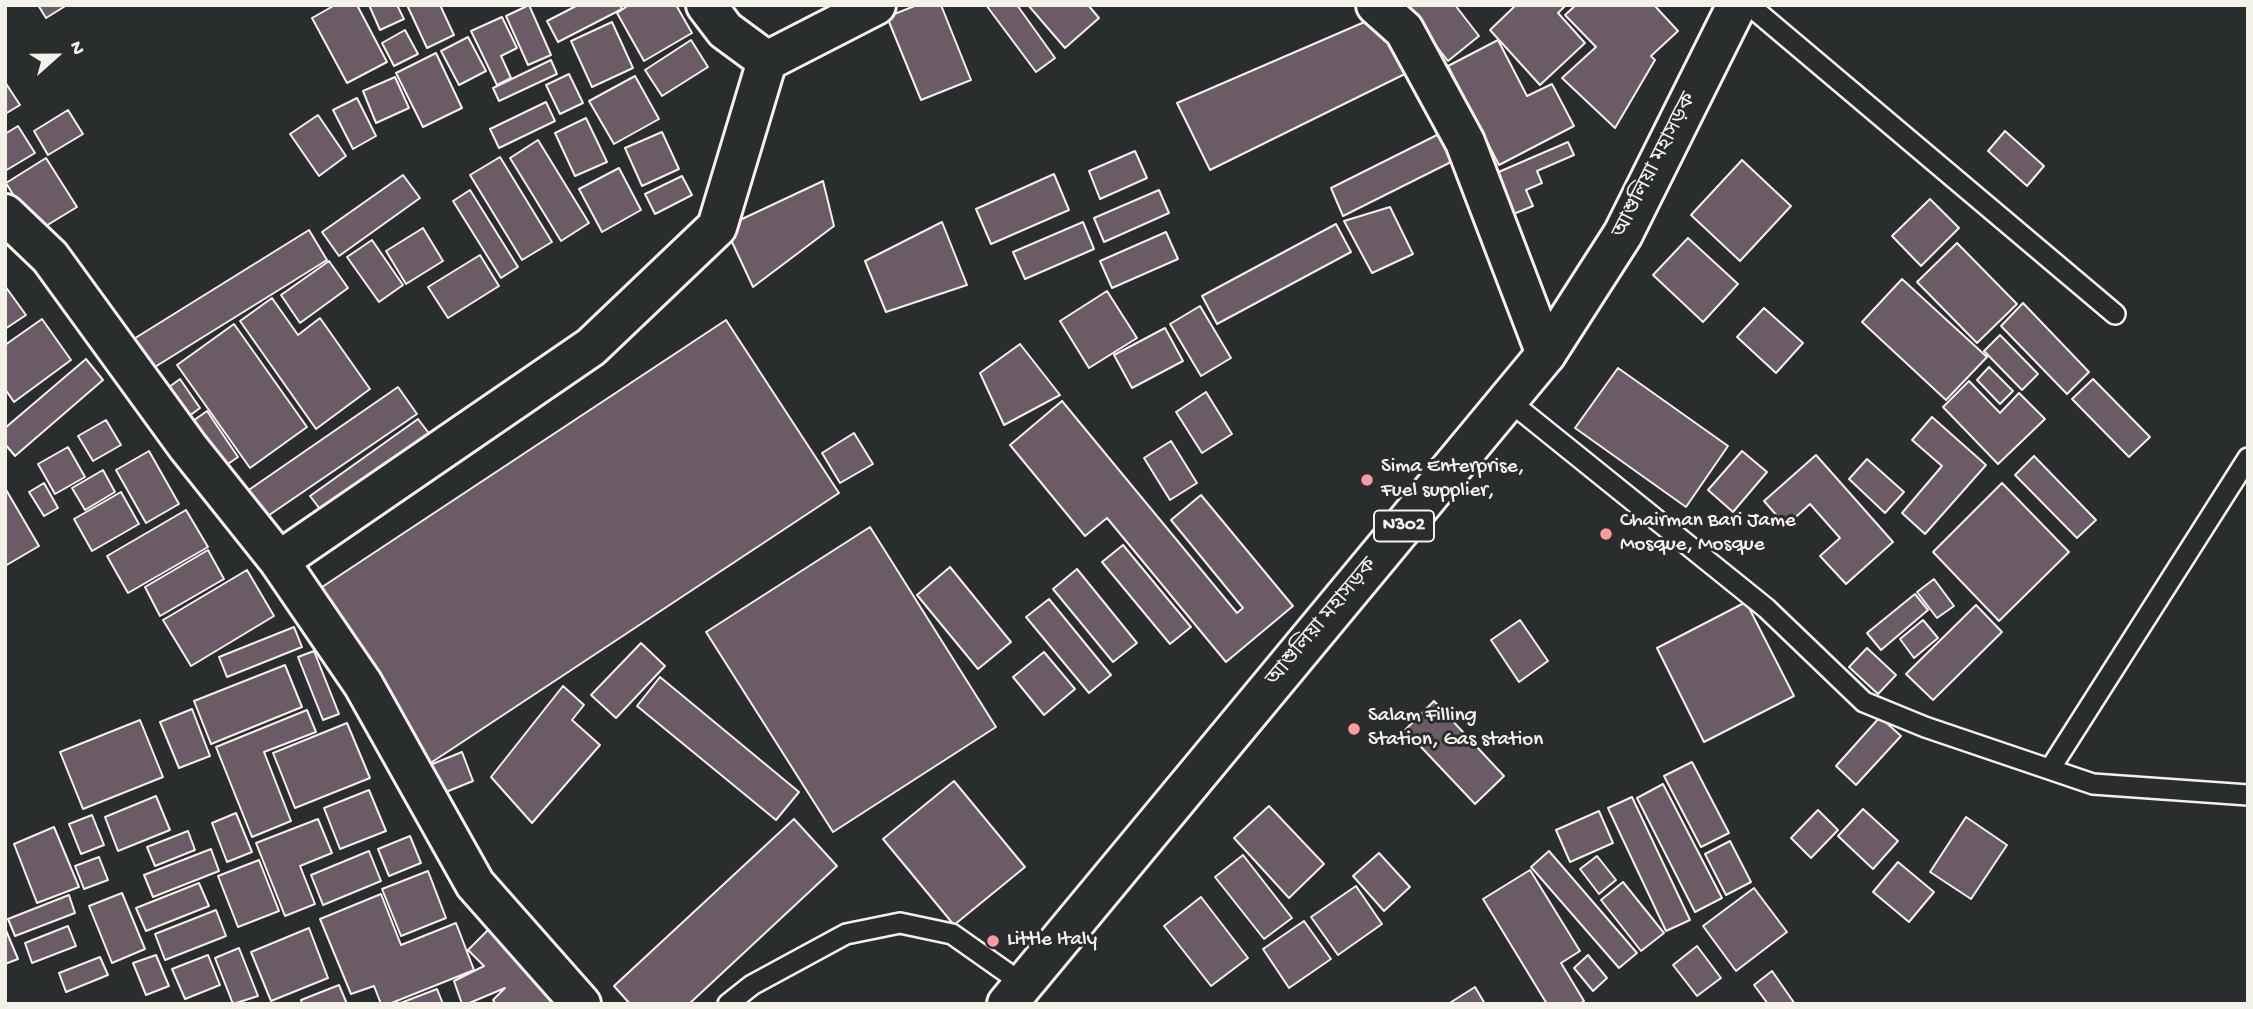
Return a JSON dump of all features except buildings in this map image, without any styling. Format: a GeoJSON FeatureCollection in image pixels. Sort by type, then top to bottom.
{"type":"FeatureCollection","features":[{"type":"Feature","properties":{"kind":"main road"},"geometry":{"type":"LineString","coordinates":[[706,5],[725,30],[767,61]]}},
{"type":"Feature","properties":{"kind":"main road"},"geometry":{"type":"LineString","coordinates":[[279,561],[591,347],[717,227],[767,61],[876,5]]}},
{"type":"Feature","properties":{"kind":"main road"},"geometry":{"type":"LineString","coordinates":[[1376,5],[1404,30],[1465,142],[1546,354]]}},
{"type":"Feature","properties":{"kind":"main road","name":"আশুলিয়া মহাসড়ক"},"geometry":{"type":"LineString","coordinates":[[1015,994],[1546,354],[1623,234],[1737,5]]}},
{"type":"Feature","properties":{"kind":"main road"},"geometry":{"type":"LineString","coordinates":[[5,214],[50,257],[188,447],[279,561],[363,684],[475,884],[581,1004]]}},
{"type":"Feature","properties":{"kind":"lane"},"geometry":{"type":"LineString","coordinates":[[1749,5],[2115,314]]}},
{"type":"Feature","properties":{"kind":"lane"},"geometry":{"type":"LineString","coordinates":[[1508,400],[1766,608],[1864,702],[1925,727],[2093,784],[2248,795]]}},
{"type":"Feature","properties":{"kind":"lane"},"geometry":{"type":"LineString","coordinates":[[2050,769],[2248,458]]}},
{"type":"Feature","properties":{"kind":"lane"},"geometry":{"type":"LineString","coordinates":[[728,1004],[752,985],[846,934],[900,923],[952,934],[1015,994]]}},
{"type":"Feature","properties":{"kind":"place","name":"Sima Enterprise, Fuel supplier,"},"geometry":{"type":"Point","coordinates":[1367,480]}},
{"type":"Feature","properties":{"kind":"place","name":"Chairman Bari Jame Mosque, Mosque"},"geometry":{"type":"Point","coordinates":[1606,534]}},
{"type":"Feature","properties":{"kind":"place","name":"Salam Filling Station, Gas station"},"geometry":{"type":"Point","coordinates":[1354,729]}},
{"type":"Feature","properties":{"kind":"place","name":"Little Italy"},"geometry":{"type":"Point","coordinates":[993,941]}}]}
